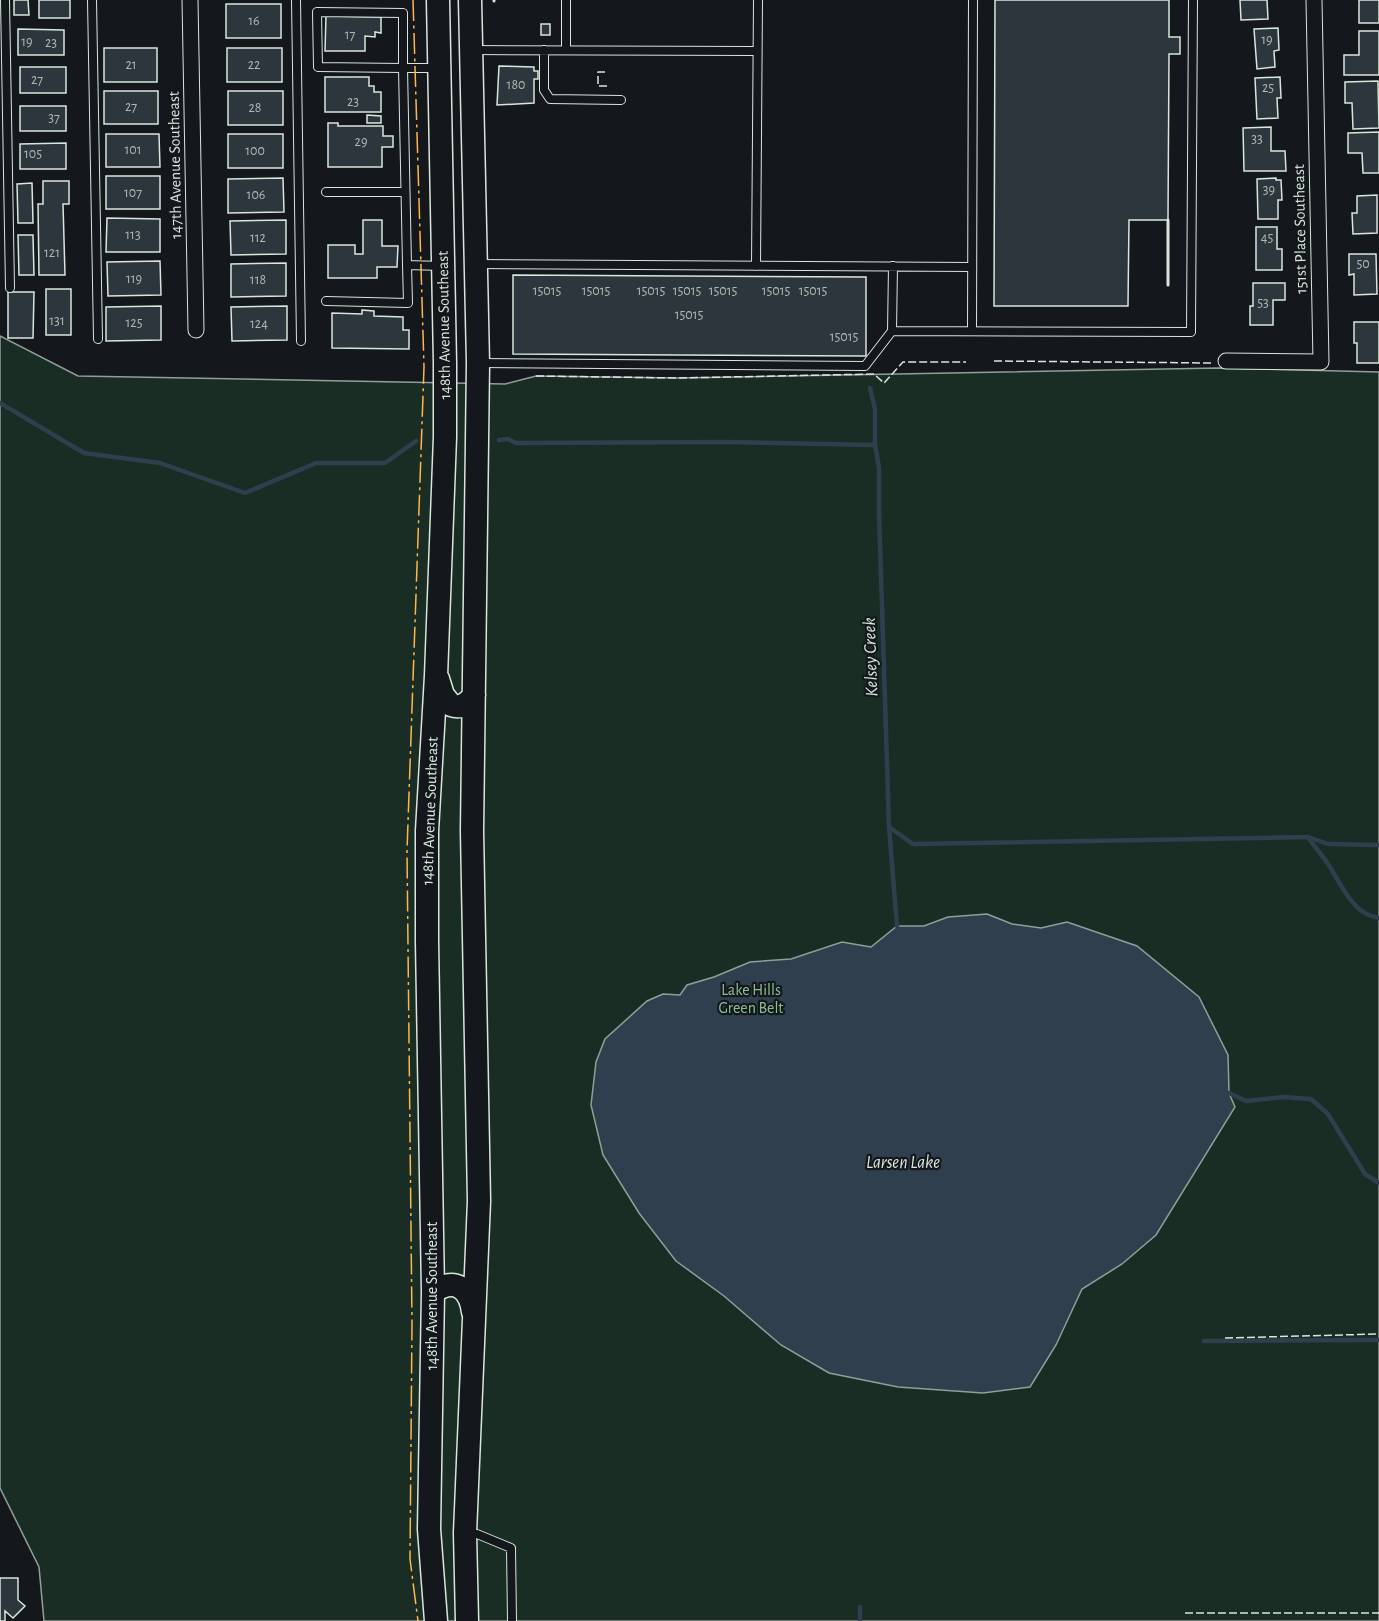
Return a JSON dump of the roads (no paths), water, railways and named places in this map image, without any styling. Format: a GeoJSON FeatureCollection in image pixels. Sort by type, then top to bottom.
{"type":"FeatureCollection","features":[{"type":"Feature","properties":{"kind":"main road","name":"148th Avenue Southeast"},"geometry":{"type":"LineString","coordinates":[[436,1621],[429,1529],[433,1292],[427,831],[436,675],[444,437],[438,0]]}},
{"type":"Feature","properties":{"kind":"main road","name":"148th Avenue Southeast"},"geometry":{"type":"LineString","coordinates":[[467,1621],[465,1533],[479,1201],[471,831],[478,363],[470,0]]}},
{"type":"Feature","properties":{"kind":"main road"},"geometry":{"type":"LineString","coordinates":[[436,675],[443,696],[451,705],[460,707],[469,702],[474,695]]}},
{"type":"Feature","properties":{"kind":"main road"},"geometry":{"type":"LineString","coordinates":[[433,1292],[441,1286],[451,1285],[461,1288],[468,1294],[475,1329]]}},
{"type":"Feature","properties":{"kind":"street","name":"147th Avenue Southeast"},"geometry":{"type":"LineString","coordinates":[[189,0],[196,330]]}},
{"type":"Feature","properties":{"kind":"street","name":"151st Place Southeast"},"geometry":{"type":"LineString","coordinates":[[1226,361],[1321,362],[1314,0]]}},
{"type":"Feature","properties":{"kind":"lane"},"geometry":{"type":"LineString","coordinates":[[5,0],[10,288]]}},
{"type":"Feature","properties":{"kind":"lane"},"geometry":{"type":"LineString","coordinates":[[92,0],[98,339]]}},
{"type":"Feature","properties":{"kind":"lane"},"geometry":{"type":"LineString","coordinates":[[296,0],[301,341]]}},
{"type":"Feature","properties":{"kind":"lane"},"geometry":{"type":"LineString","coordinates":[[566,0],[566,50]]}},
{"type":"Feature","properties":{"kind":"lane"},"geometry":{"type":"LineString","coordinates":[[756,266],[758,0]]}},
{"type":"Feature","properties":{"kind":"lane"},"geometry":{"type":"LineString","coordinates":[[972,331],[973,0]]}},
{"type":"Feature","properties":{"kind":"lane"},"geometry":{"type":"LineString","coordinates":[[892,331],[1191,332],[1193,0]]}},
{"type":"Feature","properties":{"kind":"lane"},"geometry":{"type":"LineString","coordinates":[[326,301],[408,303],[405,192],[403,68],[403,13],[317,12],[318,67],[403,68],[439,68]]}},
{"type":"Feature","properties":{"kind":"lane"},"geometry":{"type":"LineString","coordinates":[[471,50],[757,51]]}},
{"type":"Feature","properties":{"kind":"lane"},"geometry":{"type":"LineString","coordinates":[[544,50],[544,90],[550,99],[621,100]]}},
{"type":"Feature","properties":{"kind":"lane"},"geometry":{"type":"LineString","coordinates":[[326,192],[405,192]]}},
{"type":"Feature","properties":{"kind":"lane"},"geometry":{"type":"LineString","coordinates":[[476,264],[972,267]]}},
{"type":"Feature","properties":{"kind":"lane"},"geometry":{"type":"LineString","coordinates":[[407,265],[443,266]]}},
{"type":"Feature","properties":{"kind":"lane"},"geometry":{"type":"LineString","coordinates":[[478,363],[865,366],[892,331],[893,266]]}},
{"type":"Feature","properties":{"kind":"lane"},"geometry":{"type":"LineString","coordinates":[[465,1533],[477,1534],[512,1548],[512,1621]]}},
{"type":"Feature","properties":{"kind":"water","name":"Larsen Lake"},"geometry":{"type":"Polygon","coordinates":[[[987,914],[1012,924],[1041,928],[1067,922],[1137,946],[1199,997],[1228,1055],[1229,1093],[1235,1107],[1156,1235],[1122,1264],[1082,1289],[1056,1345],[1030,1387],[983,1393],[898,1387],[829,1373],[781,1345],[724,1296],[676,1261],[639,1213],[603,1155],[591,1105],[596,1062],[605,1039],[647,1001],[663,994],[680,995],[687,985],[750,962],[791,959],[842,942],[871,947],[897,926],[924,926],[948,917],[987,914]]]}},
{"type":"Feature","properties":{"kind":"waterway","name":"Kelsey Creek"},"geometry":{"type":"LineString","coordinates":[[870,388],[875,409],[875,445],[879,468],[889,827],[897,926]]}},
{"type":"Feature","properties":{"kind":"waterway"},"geometry":{"type":"LineString","coordinates":[[0,403],[84,453],[160,463],[245,493],[316,463],[385,463],[416,441]]}},
{"type":"Feature","properties":{"kind":"waterway"},"geometry":{"type":"LineString","coordinates":[[499,440],[508,439],[516,443],[726,442],[875,445]]}},
{"type":"Feature","properties":{"kind":"waterway"},"geometry":{"type":"LineString","coordinates":[[889,827],[913,844],[1308,837],[1328,844],[1379,845]]}},
{"type":"Feature","properties":{"kind":"waterway"},"geometry":{"type":"LineString","coordinates":[[1308,837],[1354,904],[1369,915],[1379,918]]}},
{"type":"Feature","properties":{"kind":"waterway","name":"Kelsey Creek"},"geometry":{"type":"LineString","coordinates":[[1229,1093],[1246,1101],[1283,1097],[1311,1099],[1328,1114],[1365,1174],[1379,1183]]}},
{"type":"Feature","properties":{"kind":"waterway"},"geometry":{"type":"LineString","coordinates":[[1204,1341],[1379,1340]]}},
{"type":"Feature","properties":{"kind":"waterway"},"geometry":{"type":"LineString","coordinates":[[860,1607],[860,1621]]}},
{"type":"Feature","properties":{"kind":"park label","name":"Lake Hills Green Belt"},"geometry":{"type":"Point","coordinates":[751,999]}}]}
